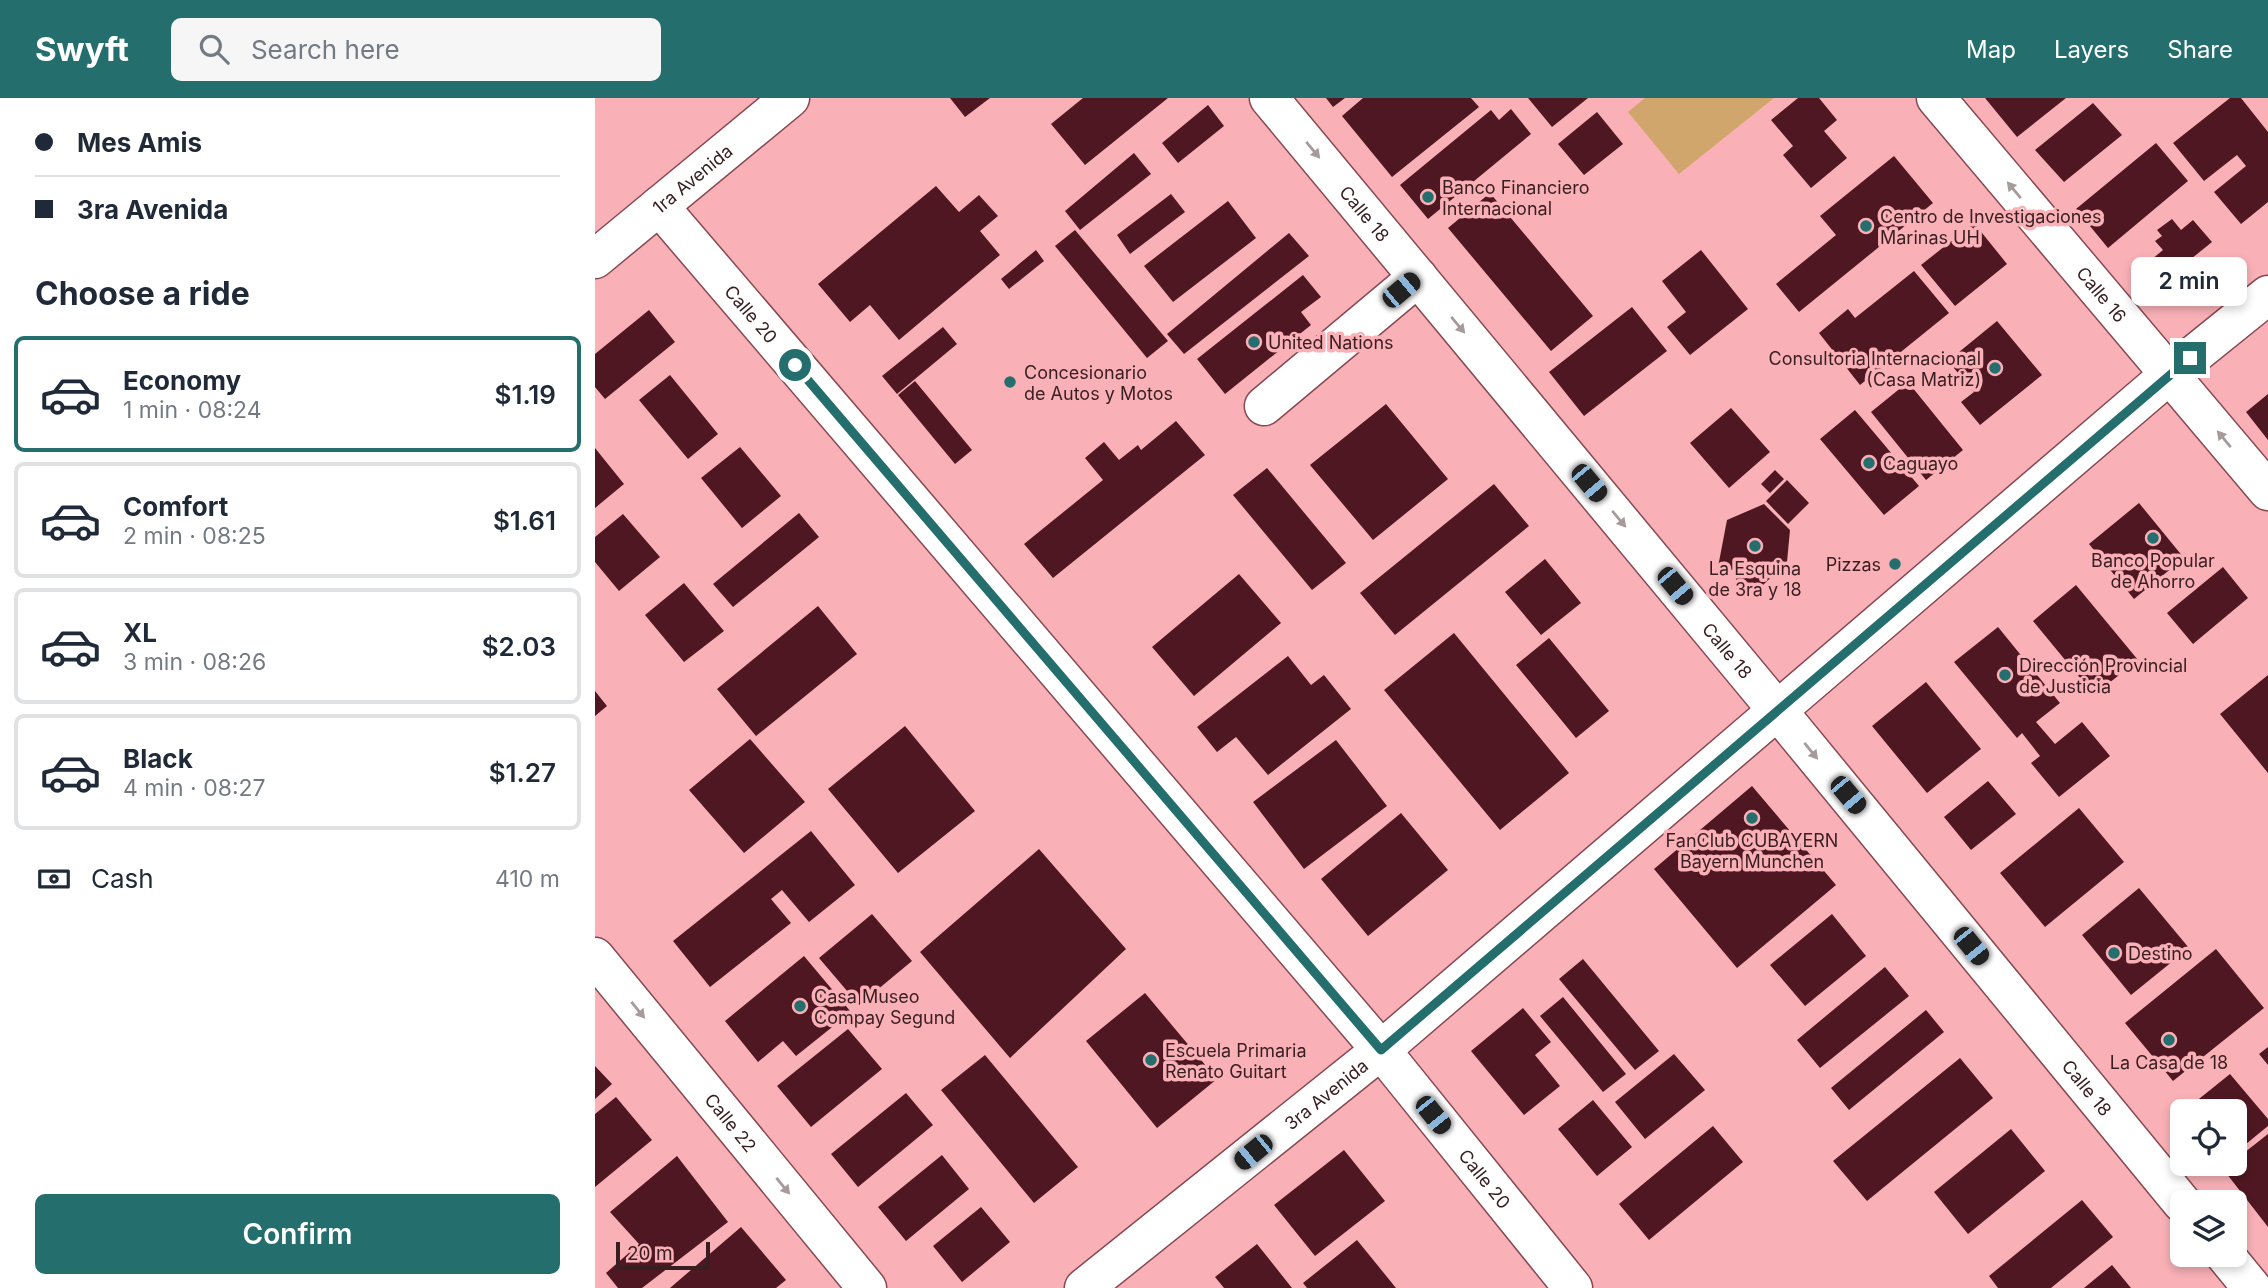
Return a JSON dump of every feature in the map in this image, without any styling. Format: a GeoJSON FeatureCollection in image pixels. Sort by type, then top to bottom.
{"type":"FeatureCollection","features":[{"type":"Feature","properties":{"kind":"street","name":"1ra Avenida"},"geometry":{"type":"LineString","coordinates":[[595,259],[790,98]]}},
{"type":"Feature","properties":{"kind":"street","name":"Calle 18"},"geometry":{"type":"LineString","coordinates":[[1269,98],[2171,1190]]}},
{"type":"Feature","properties":{"kind":"street","name":"Calle 16"},"geometry":{"type":"LineString","coordinates":[[1936,98],[2268,491]]}},
{"type":"Feature","properties":{"kind":"street","name":"Calle 20"},"geometry":{"type":"LineString","coordinates":[[659,206],[1381,1050],[1573,1288]]}},
{"type":"Feature","properties":{"kind":"street"},"geometry":{"type":"LineString","coordinates":[[1264,406],[1418,276]]}},
{"type":"Feature","properties":{"kind":"street","name":"3ra Avenida"},"geometry":{"type":"LineString","coordinates":[[1084,1288],[1381,1050],[2169,374],[2268,295]]}},
{"type":"Feature","properties":{"kind":"street","name":"Calle 22"},"geometry":{"type":"LineString","coordinates":[[595,957],[867,1288]]}},
{"type":"Feature","properties":{"kind":"street"},"geometry":{"type":"LineString","coordinates":[[2235,1267],[2252,1288]]}},
{"type":"Feature","properties":{"kind":"shaded area"},"geometry":{"type":"Polygon","coordinates":[[[1645,98],[1774,98],[1679,174],[1628,112],[1645,98]]]}},
{"type":"Feature","properties":{"kind":"building"},"geometry":{"type":"Polygon","coordinates":[[[950,98],[990,98],[965,117],[950,98]]]}},
{"type":"Feature","properties":{"kind":"building"},"geometry":{"type":"Polygon","coordinates":[[[1083,98],[1168,98],[1085,165],[1051,124],[1083,98]]]}},
{"type":"Feature","properties":{"kind":"building"},"geometry":{"type":"Polygon","coordinates":[[[1326,98],[1345,98],[1333,107],[1326,98]]]}},
{"type":"Feature","properties":{"kind":"building"},"geometry":{"type":"Polygon","coordinates":[[[1363,98],[1471,98],[1479,107],[1392,177],[1342,116],[1363,98]]]}},
{"type":"Feature","properties":{"kind":"building"},"geometry":{"type":"Polygon","coordinates":[[[1528,98],[1588,98],[1552,127],[1528,98]]]}},
{"type":"Feature","properties":{"kind":"building"},"geometry":{"type":"Polygon","coordinates":[[[1798,98],[1819,98],[1837,120],[1824,131],[1847,158],[1811,188],[1783,155],[1793,146],[1771,120],[1798,98]]]}},
{"type":"Feature","properties":{"kind":"building"},"geometry":{"type":"Polygon","coordinates":[[[1985,98],[2066,98],[2017,137],[1985,98]]]}},
{"type":"Feature","properties":{"kind":"building"},"geometry":{"type":"Polygon","coordinates":[[[2230,98],[2241,98],[2268,132],[2268,202],[2241,224],[2214,192],[2246,166],[2237,155],[2204,181],[2173,143],[2230,98]]]}},
{"type":"Feature","properties":{"kind":"building"},"geometry":{"type":"Polygon","coordinates":[[[2093,103],[2122,135],[2064,182],[2035,150],[2093,103]]]}},
{"type":"Feature","properties":{"kind":"building"},"geometry":{"type":"Polygon","coordinates":[[[1208,105],[1224,126],[1178,163],[1162,143],[1208,105]]]}},
{"type":"Feature","properties":{"kind":"building"},"geometry":{"type":"Polygon","coordinates":[[[1511,109],[1531,134],[1428,219],[1400,185],[1491,110],[1499,120],[1511,109]]]}},
{"type":"Feature","properties":{"kind":"building"},"geometry":{"type":"Polygon","coordinates":[[[1597,112],[1623,144],[1584,175],[1558,144],[1597,112]]]}},
{"type":"Feature","properties":{"kind":"building"},"geometry":{"type":"Polygon","coordinates":[[[2156,143],[2188,181],[2108,248],[2076,209],[2156,143]]]}},
{"type":"Feature","properties":{"kind":"building"},"geometry":{"type":"Polygon","coordinates":[[[1134,153],[1151,174],[1080,230],[1065,211],[1134,153]]]}},
{"type":"Feature","properties":{"kind":"building","name":"Centro de Investigaciones Marinas UH"},"geometry":{"type":"Polygon","coordinates":[[[1894,156],[1933,203],[1799,312],[1776,284],[1836,235],[1820,216],[1894,156]]]}},
{"type":"Feature","properties":{"kind":"building"},"geometry":{"type":"Polygon","coordinates":[[[936,186],[959,212],[979,195],[998,216],[980,231],[1000,255],[899,340],[870,305],[850,322],[818,284],[936,186]]]}},
{"type":"Feature","properties":{"kind":"building"},"geometry":{"type":"Polygon","coordinates":[[[1490,193],[1593,316],[1551,351],[1448,228],[1490,193]]]}},
{"type":"Feature","properties":{"kind":"building"},"geometry":{"type":"Polygon","coordinates":[[[1171,194],[1185,212],[1130,254],[1117,235],[1171,194]]]}},
{"type":"Feature","properties":{"kind":"building"},"geometry":{"type":"Polygon","coordinates":[[[1228,201],[1256,238],[1173,302],[1144,266],[1228,201]]]}},
{"type":"Feature","properties":{"kind":"building"},"geometry":{"type":"Polygon","coordinates":[[[2172,219],[2181,230],[2193,220],[2212,242],[2160,284],[2145,265],[2163,250],[2155,241],[2162,236],[2157,230],[2172,219]]]}},
{"type":"Feature","properties":{"kind":"building"},"geometry":{"type":"Polygon","coordinates":[[[1974,223],[2007,264],[1955,306],[1921,265],[1974,223]]]}},
{"type":"Feature","properties":{"kind":"building"},"geometry":{"type":"Polygon","coordinates":[[[1075,230],[1168,341],[1147,358],[1055,246],[1075,230]]]}},
{"type":"Feature","properties":{"kind":"building"},"geometry":{"type":"Polygon","coordinates":[[[1289,233],[1309,256],[1184,354],[1167,334],[1289,233]]]}},
{"type":"Feature","properties":{"kind":"building"},"geometry":{"type":"Polygon","coordinates":[[[1036,250],[1044,261],[1009,289],[1001,279],[1036,250]]]}},
{"type":"Feature","properties":{"kind":"building"},"geometry":{"type":"Polygon","coordinates":[[[1701,250],[1748,309],[1690,355],[1667,327],[1686,312],[1662,281],[1701,250]]]}},
{"type":"Feature","properties":{"kind":"building"},"geometry":{"type":"Polygon","coordinates":[[[1914,271],[1949,313],[1860,385],[1819,333],[1848,309],[1855,318],[1914,271]]]}},
{"type":"Feature","properties":{"kind":"building","name":"United Nations"},"geometry":{"type":"Polygon","coordinates":[[[1303,275],[1321,297],[1301,312],[1311,325],[1225,394],[1197,359],[1303,275]]]}},
{"type":"Feature","properties":{"kind":"building"},"geometry":{"type":"Polygon","coordinates":[[[1632,307],[1667,351],[1584,416],[1549,372],[1632,307]]]}},
{"type":"Feature","properties":{"kind":"building"},"geometry":{"type":"Polygon","coordinates":[[[649,310],[675,342],[605,399],[595,387],[595,354],[649,310]]]}},
{"type":"Feature","properties":{"kind":"building","name":"Consultoria Internacional (Casa Matriz)"},"geometry":{"type":"Polygon","coordinates":[[[1997,321],[2042,375],[1980,425],[1961,402],[1974,392],[1948,361],[1997,321]]]}},
{"type":"Feature","properties":{"kind":"building"},"geometry":{"type":"Polygon","coordinates":[[[943,327],[957,344],[897,394],[882,376],[943,327]]]}},
{"type":"Feature","properties":{"kind":"building"},"geometry":{"type":"Polygon","coordinates":[[[670,375],[718,434],[688,459],[639,400],[670,375]]]}},
{"type":"Feature","properties":{"kind":"building"},"geometry":{"type":"Polygon","coordinates":[[[915,381],[972,450],[955,464],[898,395],[915,381]]]}},
{"type":"Feature","properties":{"kind":"building"},"geometry":{"type":"Polygon","coordinates":[[[1908,382],[1963,450],[1926,480],[1871,412],[1908,382]]]}},
{"type":"Feature","properties":{"kind":"building"},"geometry":{"type":"Polygon","coordinates":[[[2268,394],[2268,440],[2246,412],[2268,394]]]}},
{"type":"Feature","properties":{"kind":"building"},"geometry":{"type":"Polygon","coordinates":[[[1386,404],[1448,479],[1373,540],[1310,465],[1386,404]]]}},
{"type":"Feature","properties":{"kind":"building"},"geometry":{"type":"Polygon","coordinates":[[[1731,408],[1770,452],[1729,488],[1690,443],[1731,408]]]}},
{"type":"Feature","properties":{"kind":"building","name":"Caguayo"},"geometry":{"type":"Polygon","coordinates":[[[1855,410],[1919,486],[1884,515],[1820,439],[1855,410]]]}},
{"type":"Feature","properties":{"kind":"building"},"geometry":{"type":"Polygon","coordinates":[[[1176,421],[1205,455],[1053,578],[1024,544],[1103,480],[1085,458],[1104,442],[1119,460],[1138,445],[1141,450],[1176,421]]]}},
{"type":"Feature","properties":{"kind":"building"},"geometry":{"type":"Polygon","coordinates":[[[740,447],[781,496],[742,528],[701,478],[740,447]]]}},
{"type":"Feature","properties":{"kind":"building"},"geometry":{"type":"Polygon","coordinates":[[[595,448],[624,484],[595,508],[595,448]]]}},
{"type":"Feature","properties":{"kind":"building"},"geometry":{"type":"Polygon","coordinates":[[[1267,468],[1346,563],[1312,590],[1233,495],[1267,468]]]}},
{"type":"Feature","properties":{"kind":"building"},"geometry":{"type":"Polygon","coordinates":[[[1775,470],[1784,479],[1770,493],[1761,484],[1775,470]]]}},
{"type":"Feature","properties":{"kind":"building"},"geometry":{"type":"Polygon","coordinates":[[[1787,480],[1809,503],[1788,524],[1766,501],[1787,480]]]}},
{"type":"Feature","properties":{"kind":"building"},"geometry":{"type":"Polygon","coordinates":[[[1494,484],[1529,526],[1395,635],[1360,593],[1494,484]]]}},
{"type":"Feature","properties":{"kind":"building"},"geometry":{"type":"Polygon","coordinates":[[[2139,503],[2184,558],[2134,599],[2089,544],[2139,503]]]}},
{"type":"Feature","properties":{"kind":"building","name":"La Esquina de 3ra y 18"},"geometry":{"type":"Polygon","coordinates":[[[1764,504],[1790,530],[1787,562],[1762,586],[1737,582],[1733,570],[1718,567],[1727,520],[1764,504]]]}},
{"type":"Feature","properties":{"kind":"building"},"geometry":{"type":"Polygon","coordinates":[[[799,513],[819,537],[733,607],[713,584],[799,513]]]}},
{"type":"Feature","properties":{"kind":"building"},"geometry":{"type":"Polygon","coordinates":[[[623,514],[660,557],[619,591],[595,562],[595,537],[623,514]]]}},
{"type":"Feature","properties":{"kind":"building"},"geometry":{"type":"Polygon","coordinates":[[[1545,559],[1581,603],[1541,635],[1505,592],[1545,559]]]}},
{"type":"Feature","properties":{"kind":"building"},"geometry":{"type":"Polygon","coordinates":[[[2223,567],[2248,598],[2193,644],[2167,613],[2223,567]]]}},
{"type":"Feature","properties":{"kind":"building"},"geometry":{"type":"Polygon","coordinates":[[[1239,574],[1281,623],[1194,696],[1152,647],[1239,574]]]}},
{"type":"Feature","properties":{"kind":"building"},"geometry":{"type":"Polygon","coordinates":[[[684,583],[724,631],[684,662],[645,615],[684,583]]]}},
{"type":"Feature","properties":{"kind":"building"},"geometry":{"type":"Polygon","coordinates":[[[2076,585],[2138,660],[2094,695],[2033,621],[2076,585]]]}},
{"type":"Feature","properties":{"kind":"building"},"geometry":{"type":"Polygon","coordinates":[[[818,606],[857,654],[756,736],[717,689],[818,606]]]}},
{"type":"Feature","properties":{"kind":"building"},"geometry":{"type":"Polygon","coordinates":[[[1998,627],[2060,703],[2036,722],[2055,744],[2082,722],[2110,756],[2059,797],[2031,763],[2040,756],[2022,733],[2017,738],[1954,662],[1998,627]]]}},
{"type":"Feature","properties":{"kind":"building"},"geometry":{"type":"Polygon","coordinates":[[[1454,633],[1569,773],[1500,830],[1384,690],[1454,633]]]}},
{"type":"Feature","properties":{"kind":"building"},"geometry":{"type":"Polygon","coordinates":[[[1549,638],[1609,711],[1576,738],[1516,665],[1549,638]]]}},
{"type":"Feature","properties":{"kind":"building"},"geometry":{"type":"Polygon","coordinates":[[[1288,656],[1311,685],[1324,675],[1351,709],[1268,775],[1236,737],[1217,752],[1197,727],[1288,656]]]}},
{"type":"Feature","properties":{"kind":"building"},"geometry":{"type":"Polygon","coordinates":[[[2268,675],[2268,773],[2220,714],[2268,675]]]}},
{"type":"Feature","properties":{"kind":"building"},"geometry":{"type":"Polygon","coordinates":[[[1926,682],[1981,749],[1927,793],[1872,726],[1926,682]]]}},
{"type":"Feature","properties":{"kind":"building"},"geometry":{"type":"Polygon","coordinates":[[[595,691],[607,706],[595,716],[595,691]]]}},
{"type":"Feature","properties":{"kind":"building"},"geometry":{"type":"Polygon","coordinates":[[[905,726],[975,811],[898,873],[828,789],[905,726]]]}},
{"type":"Feature","properties":{"kind":"building"},"geometry":{"type":"Polygon","coordinates":[[[750,739],[805,802],[744,853],[689,790],[750,739]]]}},
{"type":"Feature","properties":{"kind":"building"},"geometry":{"type":"Polygon","coordinates":[[[1336,740],[1387,806],[1304,869],[1253,802],[1336,740]]]}},
{"type":"Feature","properties":{"kind":"building"},"geometry":{"type":"Polygon","coordinates":[[[1988,781],[2016,814],[1971,850],[1944,817],[1988,781]]]}},
{"type":"Feature","properties":{"kind":"building"},"geometry":{"type":"Polygon","coordinates":[[[1752,786],[1836,885],[1737,968],[1654,869],[1752,786]]]}},
{"type":"Feature","properties":{"kind":"building"},"geometry":{"type":"Polygon","coordinates":[[[2079,808],[2124,862],[2045,927],[2000,873],[2079,808]]]}},
{"type":"Feature","properties":{"kind":"building"},"geometry":{"type":"Polygon","coordinates":[[[1401,813],[1448,870],[1368,936],[1321,879],[1401,813]]]}},
{"type":"Feature","properties":{"kind":"building"},"geometry":{"type":"Polygon","coordinates":[[[811,831],[855,885],[809,922],[782,890],[771,899],[791,923],[710,987],[673,941],[811,831]]]}},
{"type":"Feature","properties":{"kind":"building"},"geometry":{"type":"Polygon","coordinates":[[[1039,849],[1126,949],[1010,1058],[920,952],[1039,849]]]}},
{"type":"Feature","properties":{"kind":"building"},"geometry":{"type":"Polygon","coordinates":[[[2139,888],[2189,948],[2131,995],[2082,935],[2139,888]]]}},
{"type":"Feature","properties":{"kind":"building"},"geometry":{"type":"Polygon","coordinates":[[[872,914],[912,961],[859,1005],[819,958],[872,914]]]}},
{"type":"Feature","properties":{"kind":"building"},"geometry":{"type":"Polygon","coordinates":[[[1832,914],[1866,956],[1805,1006],[1770,965],[1832,914]]]}},
{"type":"Feature","properties":{"kind":"building"},"geometry":{"type":"Polygon","coordinates":[[[2216,949],[2264,1008],[2173,1081],[2125,1023],[2216,949]]]}},
{"type":"Feature","properties":{"kind":"building","name":"Casa Museo Compay Segund"},"geometry":{"type":"Polygon","coordinates":[[[804,956],[851,1012],[796,1056],[783,1041],[758,1062],[725,1021],[804,956]]]}},
{"type":"Feature","properties":{"kind":"building"},"geometry":{"type":"Polygon","coordinates":[[[1583,959],[1659,1051],[1635,1070],[1559,979],[1583,959]]]}},
{"type":"Feature","properties":{"kind":"building"},"geometry":{"type":"Polygon","coordinates":[[[1885,967],[1909,996],[1820,1068],[1797,1040],[1885,967]]]}},
{"type":"Feature","properties":{"kind":"building","name":"Escuela Primaria Renato Guitart"},"geometry":{"type":"Polygon","coordinates":[[[1145,993],[1217,1079],[1157,1128],[1086,1041],[1145,993]]]}},
{"type":"Feature","properties":{"kind":"building"},"geometry":{"type":"Polygon","coordinates":[[[1563,997],[1626,1074],[1603,1092],[1540,1016],[1563,997]]]}},
{"type":"Feature","properties":{"kind":"building"},"geometry":{"type":"Polygon","coordinates":[[[1523,1008],[1551,1042],[1535,1055],[1560,1086],[1524,1115],[1471,1051],[1523,1008]]]}},
{"type":"Feature","properties":{"kind":"building"},"geometry":{"type":"Polygon","coordinates":[[[1926,1010],[1944,1032],[1849,1110],[1831,1088],[1926,1010]]]}},
{"type":"Feature","properties":{"kind":"building"},"geometry":{"type":"Polygon","coordinates":[[[848,1029],[882,1069],[811,1127],[777,1086],[848,1029]]]}},
{"type":"Feature","properties":{"kind":"building"},"geometry":{"type":"Polygon","coordinates":[[[2268,1047],[2268,1065],[2259,1054],[2268,1047]]]}},
{"type":"Feature","properties":{"kind":"building"},"geometry":{"type":"Polygon","coordinates":[[[1674,1054],[1705,1090],[1645,1139],[1615,1102],[1674,1054]]]}},
{"type":"Feature","properties":{"kind":"building"},"geometry":{"type":"Polygon","coordinates":[[[985,1055],[1078,1167],[1034,1203],[941,1090],[985,1055]]]}},
{"type":"Feature","properties":{"kind":"building"},"geometry":{"type":"Polygon","coordinates":[[[1960,1058],[1993,1098],[1867,1201],[1833,1161],[1960,1058]]]}},
{"type":"Feature","properties":{"kind":"building"},"geometry":{"type":"Polygon","coordinates":[[[595,1066],[612,1084],[595,1099],[595,1066]]]}},
{"type":"Feature","properties":{"kind":"building"},"geometry":{"type":"Polygon","coordinates":[[[2230,1074],[2268,1119],[2268,1126],[2247,1143],[2247,1099],[2199,1099],[2230,1074]]]}},
{"type":"Feature","properties":{"kind":"building"},"geometry":{"type":"Polygon","coordinates":[[[906,1093],[933,1125],[858,1187],[831,1154],[906,1093]]]}},
{"type":"Feature","properties":{"kind":"building"},"geometry":{"type":"Polygon","coordinates":[[[616,1097],[652,1140],[595,1187],[595,1114],[616,1097]]]}},
{"type":"Feature","properties":{"kind":"building"},"geometry":{"type":"Polygon","coordinates":[[[1593,1100],[1632,1147],[1597,1176],[1558,1129],[1593,1100]]]}},
{"type":"Feature","properties":{"kind":"building"},"geometry":{"type":"Polygon","coordinates":[[[1713,1126],[1743,1162],[1649,1240],[1619,1204],[1713,1126]]]}},
{"type":"Feature","properties":{"kind":"building"},"geometry":{"type":"Polygon","coordinates":[[[2011,1129],[2045,1171],[1968,1234],[1934,1192],[2011,1129]]]}},
{"type":"Feature","properties":{"kind":"building"},"geometry":{"type":"Polygon","coordinates":[[[2268,1134],[2268,1227],[2247,1200],[2247,1190],[2239,1190],[2228,1176],[2247,1176],[2247,1151],[2268,1134]]]}},
{"type":"Feature","properties":{"kind":"building"},"geometry":{"type":"Polygon","coordinates":[[[1344,1150],[1385,1201],[1315,1256],[1274,1205],[1344,1150]]]}},
{"type":"Feature","properties":{"kind":"building"},"geometry":{"type":"Polygon","coordinates":[[[942,1155],[969,1189],[906,1241],[878,1207],[942,1155]]]}},
{"type":"Feature","properties":{"kind":"building"},"geometry":{"type":"Polygon","coordinates":[[[677,1156],[728,1222],[642,1288],[618,1288],[606,1273],[639,1244],[610,1212],[677,1156]]]}},
{"type":"Feature","properties":{"kind":"building"},"geometry":{"type":"Polygon","coordinates":[[[2082,1200],[2113,1237],[2051,1288],[1998,1288],[1989,1276],[2082,1200]]]}},
{"type":"Feature","properties":{"kind":"building"},"geometry":{"type":"Polygon","coordinates":[[[981,1207],[1010,1242],[962,1282],[933,1246],[981,1207]]]}},
{"type":"Feature","properties":{"kind":"building"},"geometry":{"type":"Polygon","coordinates":[[[741,1227],[786,1280],[776,1288],[670,1288],[741,1227]]]}},
{"type":"Feature","properties":{"kind":"building"},"geometry":{"type":"Polygon","coordinates":[[[1357,1240],[1396,1288],[1307,1288],[1303,1283],[1357,1240]]]}},
{"type":"Feature","properties":{"kind":"building"},"geometry":{"type":"Polygon","coordinates":[[[1257,1244],[1292,1288],[1224,1288],[1215,1277],[1257,1244]]]}},
{"type":"Feature","properties":{"kind":"building"},"geometry":{"type":"Polygon","coordinates":[[[2112,1265],[2131,1288],[2084,1288],[2112,1265]]]}},
{"type":"Feature","properties":{"kind":"place","name":"Banco Financiero Internacional"},"geometry":{"type":"Point","coordinates":[1428,197]}},
{"type":"Feature","properties":{"kind":"place","name":"Centro de Investigaciones Marinas UH"},"geometry":{"type":"Point","coordinates":[1866,226]}},
{"type":"Feature","properties":{"kind":"place","name":"United Nations"},"geometry":{"type":"Point","coordinates":[1254,342]}},
{"type":"Feature","properties":{"kind":"place","name":"Consultoria Internacional (Casa Matriz)"},"geometry":{"type":"Point","coordinates":[1995,368]}},
{"type":"Feature","properties":{"kind":"place","name":"Concesionario de Autos y Motos"},"geometry":{"type":"Point","coordinates":[1010,382]}},
{"type":"Feature","properties":{"kind":"place","name":"Caguayo"},"geometry":{"type":"Point","coordinates":[1869,463]}},
{"type":"Feature","properties":{"kind":"place","name":"Banco Popular de Ahorro"},"geometry":{"type":"Point","coordinates":[2153,538]}},
{"type":"Feature","properties":{"kind":"place","name":"La Esquina de 3ra y 18"},"geometry":{"type":"Point","coordinates":[1755,546]}},
{"type":"Feature","properties":{"kind":"place","name":"Pizzas"},"geometry":{"type":"Point","coordinates":[1895,564]}},
{"type":"Feature","properties":{"kind":"place","name":"Dirección Provincial de Justicia"},"geometry":{"type":"Point","coordinates":[2005,675]}},
{"type":"Feature","properties":{"kind":"place","name":"FanClub CUBAYERN Bayern Munchen"},"geometry":{"type":"Point","coordinates":[1752,818]}},
{"type":"Feature","properties":{"kind":"place","name":"Destino"},"geometry":{"type":"Point","coordinates":[2114,953]}},
{"type":"Feature","properties":{"kind":"place","name":"Casa Museo Compay Segund"},"geometry":{"type":"Point","coordinates":[800,1006]}},
{"type":"Feature","properties":{"kind":"place","name":"La Casa de 18"},"geometry":{"type":"Point","coordinates":[2169,1040]}},
{"type":"Feature","properties":{"kind":"place","name":"Escuela Primaria Renato Guitart"},"geometry":{"type":"Point","coordinates":[1151,1060]}},
{"type":"Feature","properties":{"kind":"route"},"geometry":{"type":"LineString","coordinates":[[795,365],[1381,1050],[2190,358]]}}]}
